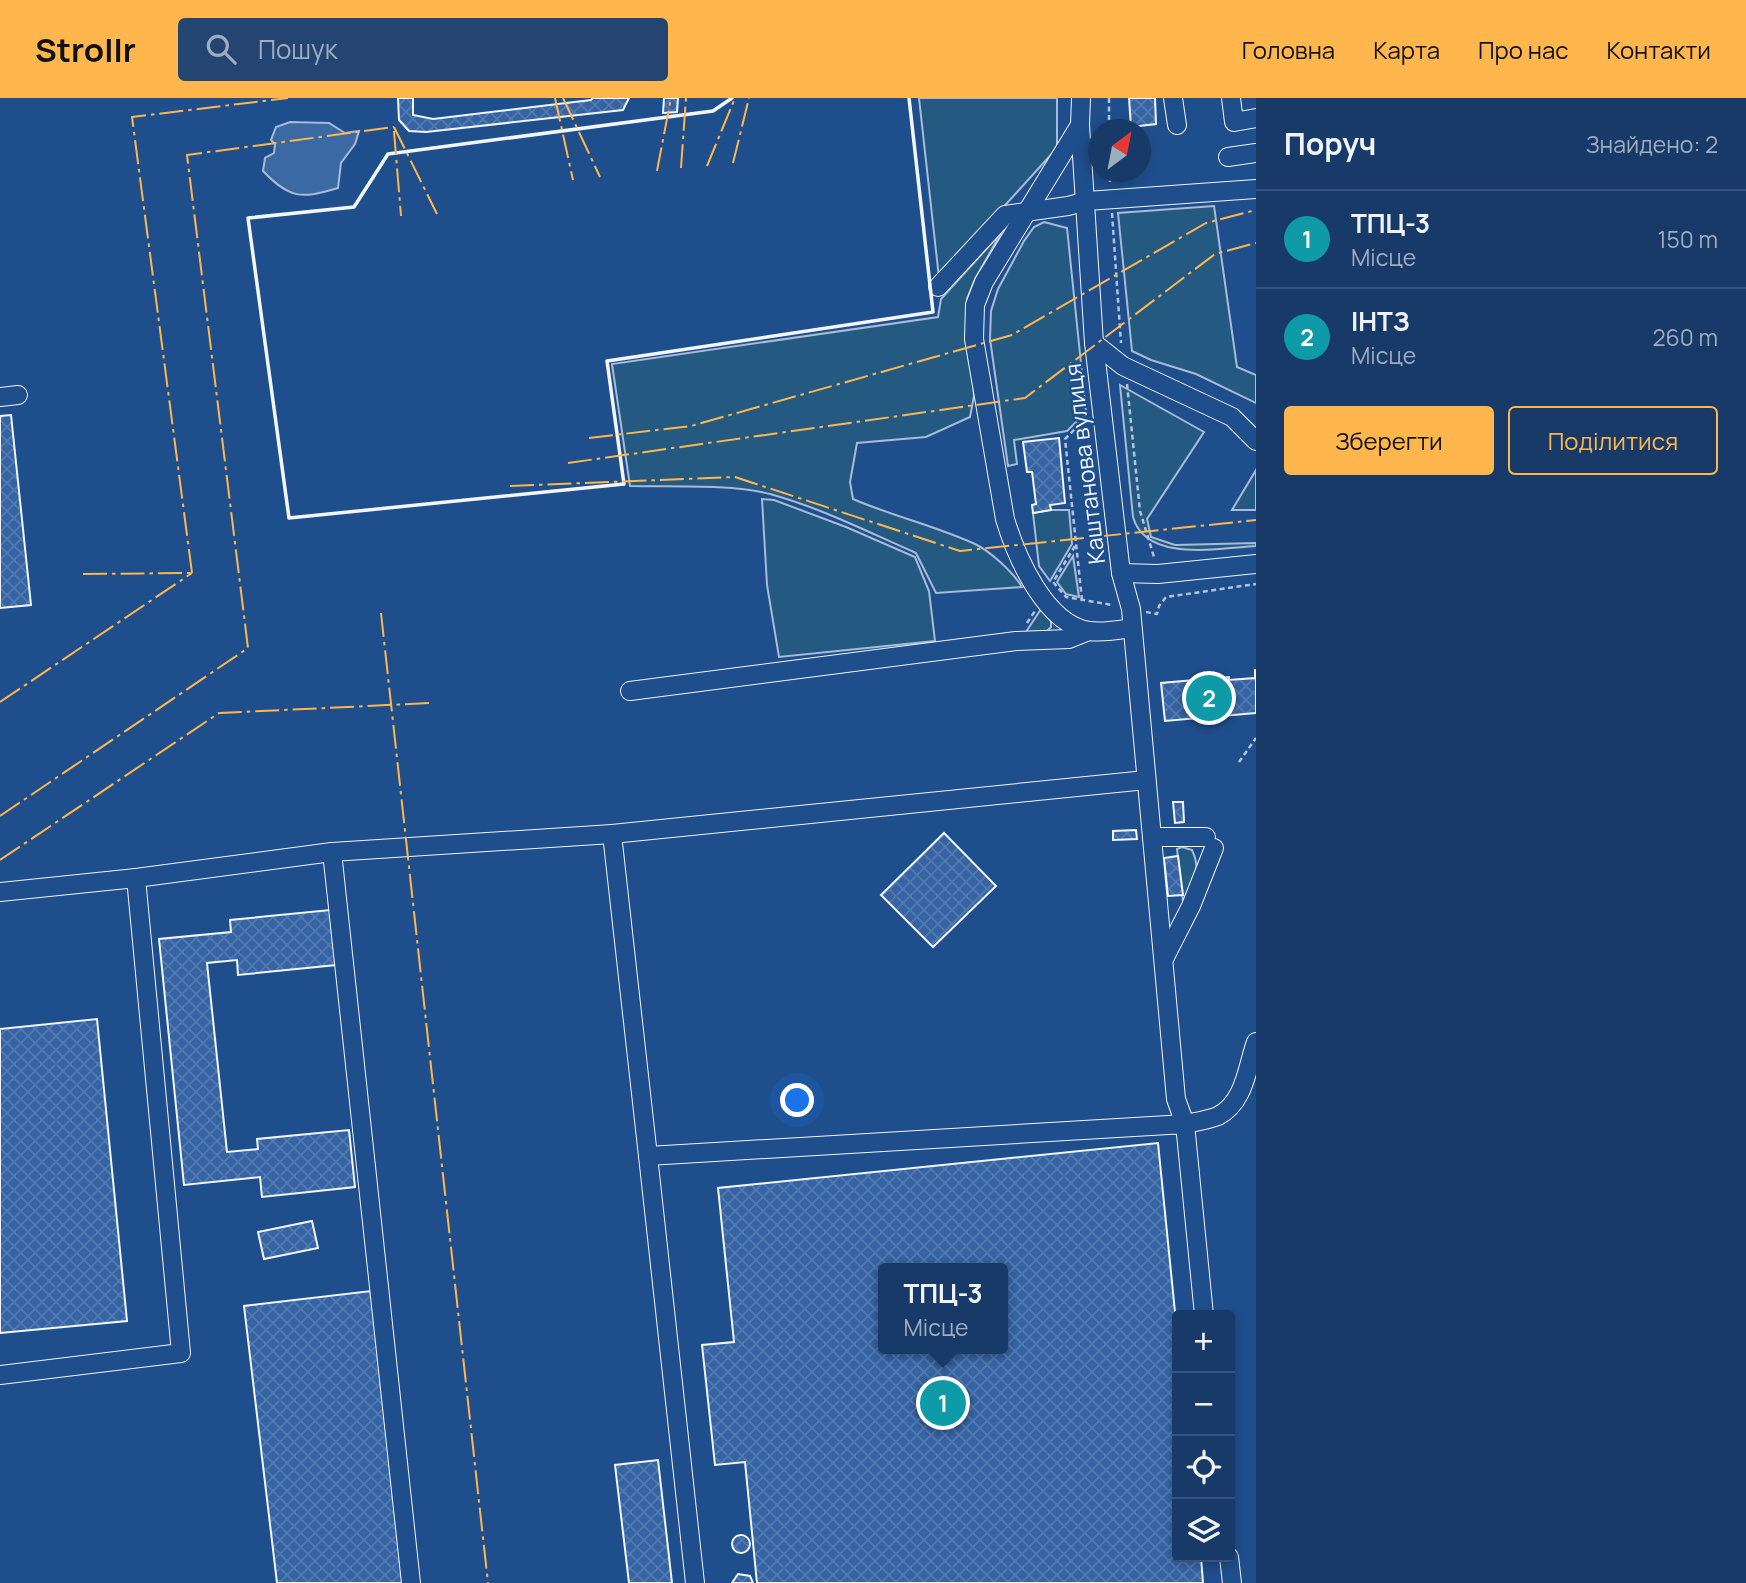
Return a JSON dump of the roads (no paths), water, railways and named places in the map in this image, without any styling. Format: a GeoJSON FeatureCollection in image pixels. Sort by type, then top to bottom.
{"type":"FeatureCollection","features":[{"type":"Feature","properties":{"kind":"street","name":"Каштанова вулиця"},"geometry":{"type":"LineString","coordinates":[[1081,98],[1080,125],[1087,201],[1094,343],[1121,573],[1158,574],[1255,565]]}},
{"type":"Feature","properties":{"kind":"street"},"geometry":{"type":"LineString","coordinates":[[1173,98],[1177,125]]}},
{"type":"Feature","properties":{"kind":"street"},"geometry":{"type":"LineString","coordinates":[[1231,98],[1234,122],[1256,118]]}},
{"type":"Feature","properties":{"kind":"street"},"geometry":{"type":"LineString","coordinates":[[1080,125],[984,282],[975,305],[974,339],[1005,519],[1013,544],[1029,576],[1057,613],[1075,627],[1089,631]]}},
{"type":"Feature","properties":{"kind":"street"},"geometry":{"type":"LineString","coordinates":[[1228,156],[1256,153]]}},
{"type":"Feature","properties":{"kind":"street"},"geometry":{"type":"LineString","coordinates":[[938,287],[1005,215],[1087,201],[1256,189]]}},
{"type":"Feature","properties":{"kind":"street","name":"Каштанова вулиця"},"geometry":{"type":"LineString","coordinates":[[1094,343],[1123,366],[1256,428]]}},
{"type":"Feature","properties":{"kind":"street"},"geometry":{"type":"LineString","coordinates":[[0,397],[19,396]]}},
{"type":"Feature","properties":{"kind":"street","name":"Каштанова вулиця"},"geometry":{"type":"LineString","coordinates":[[1232,417],[1256,440]]}},
{"type":"Feature","properties":{"kind":"street"},"geometry":{"type":"LineString","coordinates":[[1121,573],[1131,609],[1176,1099],[1185,1124],[1204,1310]]}},
{"type":"Feature","properties":{"kind":"street"},"geometry":{"type":"LineString","coordinates":[[630,691],[1016,640],[1069,639],[1089,631],[1132,628]]}},
{"type":"Feature","properties":{"kind":"street"},"geometry":{"type":"LineString","coordinates":[[0,892],[136,878],[332,852],[612,834],[1146,780]]}},
{"type":"Feature","properties":{"kind":"street"},"geometry":{"type":"LineString","coordinates":[[612,834],[695,1583]]}},
{"type":"Feature","properties":{"kind":"street"},"geometry":{"type":"LineString","coordinates":[[1152,837],[1210,842],[1191,906],[1164,959]]}},
{"type":"Feature","properties":{"kind":"street"},"geometry":{"type":"LineString","coordinates":[[332,852],[411,1583]]}},
{"type":"Feature","properties":{"kind":"street"},"geometry":{"type":"LineString","coordinates":[[0,1375],[181,1353],[136,878]]}},
{"type":"Feature","properties":{"kind":"street"},"geometry":{"type":"LineString","coordinates":[[648,1156],[1185,1124],[1218,1116],[1232,1105],[1242,1088],[1256,1042]]}},
{"type":"Feature","properties":{"kind":"street"},"geometry":{"type":"LineString","coordinates":[[1230,1562],[1232,1583]]}},
{"type":"Feature","properties":{"kind":"place","name":"ІНТЗ"},"geometry":{"type":"Point","coordinates":[1209,698]}},
{"type":"Feature","properties":{"kind":"place","name":"ТПЦ-3"},"geometry":{"type":"Point","coordinates":[943,1403]}}]}
